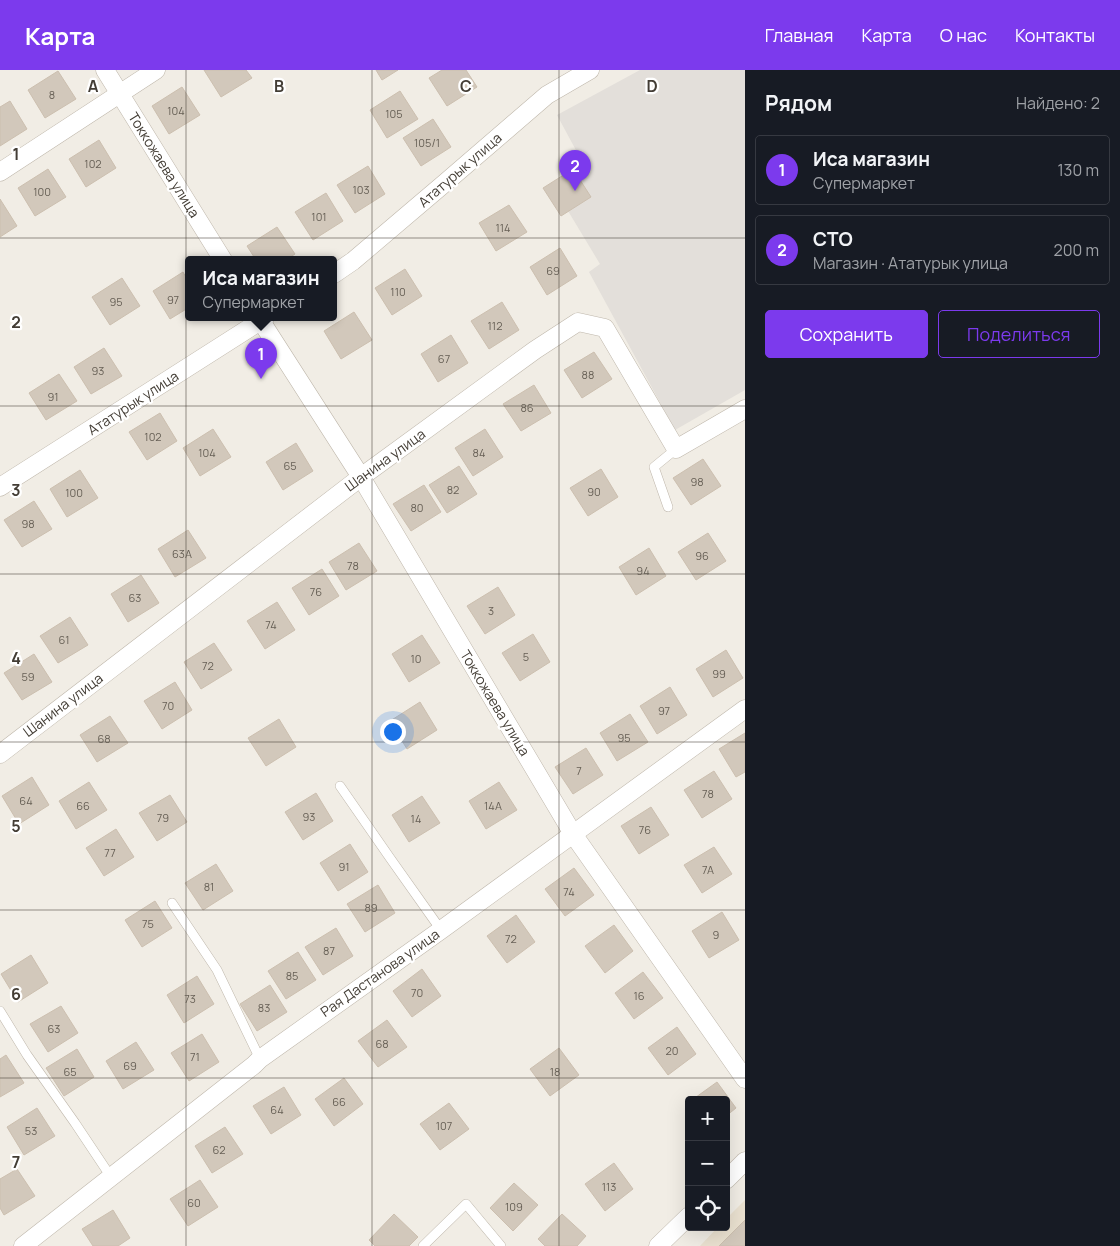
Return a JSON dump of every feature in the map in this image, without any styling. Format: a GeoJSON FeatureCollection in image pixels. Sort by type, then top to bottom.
{"type":"FeatureCollection","features":[{"type":"Feature","properties":{"kind":"street","name":"Токкожаева улица"},"geometry":{"type":"LineString","coordinates":[[105,70],[221,256]]}},
{"type":"Feature","properties":{"kind":"street"},"geometry":{"type":"LineString","coordinates":[[0,172],[156,70]]}},
{"type":"Feature","properties":{"kind":"street","name":"Ататурык улица"},"geometry":{"type":"LineString","coordinates":[[337,272],[353,261],[547,95],[590,70]]}},
{"type":"Feature","properties":{"kind":"street","name":"Ататурык улица"},"geometry":{"type":"LineString","coordinates":[[0,487],[258,321]]}},
{"type":"Feature","properties":{"kind":"street","name":"Токкожаева улица"},"geometry":{"type":"LineString","coordinates":[[262,321],[361,477],[573,834],[745,1079]]}},
{"type":"Feature","properties":{"kind":"street","name":"Шанина улица"},"geometry":{"type":"LineString","coordinates":[[0,754],[361,477],[535,350],[578,322],[606,328],[676,449]]}},
{"type":"Feature","properties":{"kind":"street"},"geometry":{"type":"LineString","coordinates":[[676,449],[745,409]]}},
{"type":"Feature","properties":{"kind":"street","name":"Рая Дастанова улица"},"geometry":{"type":"LineString","coordinates":[[23,1246],[260,1059],[745,709]]}},
{"type":"Feature","properties":{"kind":"street"},"geometry":{"type":"LineString","coordinates":[[730,1176],[745,1161]]}},
{"type":"Feature","properties":{"kind":"street"},"geometry":{"type":"LineString","coordinates":[[658,1246],[685,1220]]}},
{"type":"Feature","properties":{"kind":"lane"},"geometry":{"type":"LineString","coordinates":[[668,507],[654,467],[676,449]]}},
{"type":"Feature","properties":{"kind":"lane"},"geometry":{"type":"LineString","coordinates":[[340,786],[441,930]]}},
{"type":"Feature","properties":{"kind":"lane"},"geometry":{"type":"LineString","coordinates":[[172,903],[217,970],[260,1059]]}},
{"type":"Feature","properties":{"kind":"lane"},"geometry":{"type":"LineString","coordinates":[[0,1011],[27,1056],[111,1177]]}},
{"type":"Feature","properties":{"kind":"lane"},"geometry":{"type":"LineString","coordinates":[[424,1246],[466,1204],[501,1246]]}},
{"type":"Feature","properties":{"kind":"shaded area"},"geometry":{"type":"Polygon","coordinates":[[[640,70],[745,70],[745,390],[675,430],[589,272],[600,264],[553,186],[585,167],[557,115],[640,70]]]}},
{"type":"Feature","properties":{"kind":"shaded area"},"geometry":{"type":"Polygon","coordinates":[[[745,1200],[745,1246],[700,1246],[714,1231],[730,1231],[730,1215],[745,1200]]]}},
{"type":"Feature","properties":{"kind":"building"},"geometry":{"type":"Polygon","coordinates":[[[204,70],[246,70],[252,78],[221,97],[204,70]]]}},
{"type":"Feature","properties":{"kind":"building"},"geometry":{"type":"Polygon","coordinates":[[[376,70],[398,70],[382,80],[376,70]]]}},
{"type":"Feature","properties":{"kind":"building"},"geometry":{"type":"Polygon","coordinates":[[[442,70],[466,70],[477,87],[447,106],[429,78],[442,70]]]}},
{"type":"Feature","properties":{"kind":"building"},"geometry":{"type":"Polygon","coordinates":[[[58,71],[76,99],[45,118],[28,90],[58,71]]]}},
{"type":"Feature","properties":{"kind":"building"},"geometry":{"type":"Polygon","coordinates":[[[182,87],[200,115],[169,134],[152,106],[182,87]]]}},
{"type":"Feature","properties":{"kind":"building"},"geometry":{"type":"Polygon","coordinates":[[[400,91],[418,119],[387,138],[370,110],[400,91]]]}},
{"type":"Feature","properties":{"kind":"building"},"geometry":{"type":"Polygon","coordinates":[[[10,101],[27,129],[0,146],[0,107],[10,101]]]}},
{"type":"Feature","properties":{"kind":"building"},"geometry":{"type":"Polygon","coordinates":[[[433,119],[451,147],[421,166],[403,138],[433,119]]]}},
{"type":"Feature","properties":{"kind":"building"},"geometry":{"type":"Polygon","coordinates":[[[99,140],[116,168],[86,187],[69,159],[99,140]]]}},
{"type":"Feature","properties":{"kind":"building"},"geometry":{"type":"Polygon","coordinates":[[[368,166],[385,194],[355,213],[337,185],[368,166]]]}},
{"type":"Feature","properties":{"kind":"building"},"geometry":{"type":"Polygon","coordinates":[[[48,169],[66,197],[35,216],[18,188],[48,169]]]}},
{"type":"Feature","properties":{"kind":"building"},"geometry":{"type":"Polygon","coordinates":[[[573,169],[591,197],[561,216],[543,188],[573,169]]]}},
{"type":"Feature","properties":{"kind":"building"},"geometry":{"type":"Polygon","coordinates":[[[326,193],[343,221],[313,240],[295,212],[326,193]]]}},
{"type":"Feature","properties":{"kind":"building"},"geometry":{"type":"Polygon","coordinates":[[[0,199],[17,226],[0,237],[0,199]]]}},
{"type":"Feature","properties":{"kind":"building"},"geometry":{"type":"Polygon","coordinates":[[[509,205],[527,232],[496,251],[479,223],[509,205]]]}},
{"type":"Feature","properties":{"kind":"building"},"geometry":{"type":"Polygon","coordinates":[[[277,227],[295,254],[292,256],[253,256],[247,246],[277,227]]]}},
{"type":"Feature","properties":{"kind":"building"},"geometry":{"type":"Polygon","coordinates":[[[560,248],[577,276],[547,295],[530,267],[560,248]]]}},
{"type":"Feature","properties":{"kind":"building"},"geometry":{"type":"Polygon","coordinates":[[[405,269],[422,296],[392,315],[375,288],[405,269]]]}},
{"type":"Feature","properties":{"kind":"building"},"geometry":{"type":"Polygon","coordinates":[[[183,272],[185,276],[185,310],[170,319],[153,291],[183,272]]]}},
{"type":"Feature","properties":{"kind":"building"},"geometry":{"type":"Polygon","coordinates":[[[122,278],[140,306],[110,325],[92,297],[122,278]]]}},
{"type":"Feature","properties":{"kind":"building"},"geometry":{"type":"Polygon","coordinates":[[[502,302],[519,330],[489,349],[471,321],[502,302]]]}},
{"type":"Feature","properties":{"kind":"building"},"geometry":{"type":"Polygon","coordinates":[[[354,312],[372,340],[341,359],[324,331],[354,312]]]}},
{"type":"Feature","properties":{"kind":"building"},"geometry":{"type":"Polygon","coordinates":[[[451,335],[468,363],[438,382],[421,354],[451,335]]]}},
{"type":"Feature","properties":{"kind":"building"},"geometry":{"type":"Polygon","coordinates":[[[104,348],[122,376],[91,394],[74,367],[104,348]]]}},
{"type":"Feature","properties":{"kind":"building"},"geometry":{"type":"Polygon","coordinates":[[[594,352],[612,379],[582,398],[564,370],[594,352]]]}},
{"type":"Feature","properties":{"kind":"building"},"geometry":{"type":"Polygon","coordinates":[[[59,374],[77,401],[46,420],[29,393],[59,374]]]}},
{"type":"Feature","properties":{"kind":"building"},"geometry":{"type":"Polygon","coordinates":[[[534,385],[551,413],[521,431],[503,404],[534,385]]]}},
{"type":"Feature","properties":{"kind":"building"},"geometry":{"type":"Polygon","coordinates":[[[160,413],[177,441],[147,460],[129,432],[160,413]]]}},
{"type":"Feature","properties":{"kind":"building"},"geometry":{"type":"Polygon","coordinates":[[[213,429],[231,457],[200,476],[183,448],[213,429]]]}},
{"type":"Feature","properties":{"kind":"building"},"geometry":{"type":"Polygon","coordinates":[[[485,429],[503,457],[473,476],[455,448],[485,429]]]}},
{"type":"Feature","properties":{"kind":"building"},"geometry":{"type":"Polygon","coordinates":[[[296,443],[313,471],[283,490],[266,462],[296,443]]]}},
{"type":"Feature","properties":{"kind":"building"},"geometry":{"type":"Polygon","coordinates":[[[703,459],[721,486],[691,505],[673,478],[703,459]]]}},
{"type":"Feature","properties":{"kind":"building"},"geometry":{"type":"Polygon","coordinates":[[[459,466],[477,494],[447,513],[429,485],[459,466]]]}},
{"type":"Feature","properties":{"kind":"building"},"geometry":{"type":"Polygon","coordinates":[[[601,469],[618,497],[588,516],[570,488],[601,469]]]}},
{"type":"Feature","properties":{"kind":"building"},"geometry":{"type":"Polygon","coordinates":[[[80,470],[98,498],[67,517],[50,489],[80,470]]]}},
{"type":"Feature","properties":{"kind":"building"},"geometry":{"type":"Polygon","coordinates":[[[424,485],[441,512],[411,531],[393,504],[424,485]]]}},
{"type":"Feature","properties":{"kind":"building"},"geometry":{"type":"Polygon","coordinates":[[[34,501],[52,529],[22,547],[4,520],[34,501]]]}},
{"type":"Feature","properties":{"kind":"building"},"geometry":{"type":"Polygon","coordinates":[[[188,530],[206,558],[175,577],[158,549],[188,530]]]}},
{"type":"Feature","properties":{"kind":"building"},"geometry":{"type":"Polygon","coordinates":[[[708,533],[726,561],[696,580],[678,552],[708,533]]]}},
{"type":"Feature","properties":{"kind":"building"},"geometry":{"type":"Polygon","coordinates":[[[359,543],[377,571],[346,590],[329,562],[359,543]]]}},
{"type":"Feature","properties":{"kind":"building"},"geometry":{"type":"Polygon","coordinates":[[[649,548],[666,576],[636,595],[619,567],[649,548]]]}},
{"type":"Feature","properties":{"kind":"building"},"geometry":{"type":"Polygon","coordinates":[[[322,569],[339,596],[309,615],[292,588],[322,569]]]}},
{"type":"Feature","properties":{"kind":"building"},"geometry":{"type":"Polygon","coordinates":[[[141,575],[159,603],[128,622],[111,594],[141,575]]]}},
{"type":"Feature","properties":{"kind":"building"},"geometry":{"type":"Polygon","coordinates":[[[498,587],[515,615],[485,634],[467,606],[498,587]]]}},
{"type":"Feature","properties":{"kind":"building"},"geometry":{"type":"Polygon","coordinates":[[[277,602],[295,630],[265,649],[247,621],[277,602]]]}},
{"type":"Feature","properties":{"kind":"building"},"geometry":{"type":"Polygon","coordinates":[[[70,617],[88,645],[58,663],[40,636],[70,617]]]}},
{"type":"Feature","properties":{"kind":"building"},"geometry":{"type":"Polygon","coordinates":[[[533,634],[550,662],[520,681],[502,653],[533,634]]]}},
{"type":"Feature","properties":{"kind":"building"},"geometry":{"type":"Polygon","coordinates":[[[422,635],[440,663],[409,682],[392,654],[422,635]]]}},
{"type":"Feature","properties":{"kind":"building"},"geometry":{"type":"Polygon","coordinates":[[[214,643],[232,670],[201,689],[184,662],[214,643]]]}},
{"type":"Feature","properties":{"kind":"building"},"geometry":{"type":"Polygon","coordinates":[[[726,650],[743,678],[713,697],[696,669],[726,650]]]}},
{"type":"Feature","properties":{"kind":"building"},"geometry":{"type":"Polygon","coordinates":[[[34,654],[52,682],[22,700],[4,673],[34,654]]]}},
{"type":"Feature","properties":{"kind":"building"},"geometry":{"type":"Polygon","coordinates":[[[175,682],[192,710],[162,729],[144,701],[175,682]]]}},
{"type":"Feature","properties":{"kind":"building"},"geometry":{"type":"Polygon","coordinates":[[[670,687],[687,715],[657,734],[640,706],[670,687]]]}},
{"type":"Feature","properties":{"kind":"building"},"geometry":{"type":"Polygon","coordinates":[[[420,702],[437,730],[407,749],[390,721],[420,702]]]}},
{"type":"Feature","properties":{"kind":"building"},"geometry":{"type":"Polygon","coordinates":[[[630,714],[648,742],[617,761],[600,733],[630,714]]]}},
{"type":"Feature","properties":{"kind":"building"},"geometry":{"type":"Polygon","coordinates":[[[110,716],[128,743],[97,762],[80,735],[110,716]]]}},
{"type":"Feature","properties":{"kind":"building"},"geometry":{"type":"Polygon","coordinates":[[[279,719],[296,747],[266,766],[248,738],[279,719]]]}},
{"type":"Feature","properties":{"kind":"building"},"geometry":{"type":"Polygon","coordinates":[[[745,733],[745,772],[736,777],[719,749],[745,733]]]}},
{"type":"Feature","properties":{"kind":"building"},"geometry":{"type":"Polygon","coordinates":[[[586,748],[603,775],[573,794],[555,767],[586,748]]]}},
{"type":"Feature","properties":{"kind":"building"},"geometry":{"type":"Polygon","coordinates":[[[714,771],[732,799],[702,818],[684,790],[714,771]]]}},
{"type":"Feature","properties":{"kind":"building"},"geometry":{"type":"Polygon","coordinates":[[[32,777],[49,805],[19,824],[2,796],[32,777]]]}},
{"type":"Feature","properties":{"kind":"building"},"geometry":{"type":"Polygon","coordinates":[[[89,782],[107,810],[76,829],[59,801],[89,782]]]}},
{"type":"Feature","properties":{"kind":"building"},"geometry":{"type":"Polygon","coordinates":[[[499,782],[517,810],[486,829],[469,801],[499,782]]]}},
{"type":"Feature","properties":{"kind":"building"},"geometry":{"type":"Polygon","coordinates":[[[316,793],[333,821],[303,840],[285,812],[316,793]]]}},
{"type":"Feature","properties":{"kind":"building"},"geometry":{"type":"Polygon","coordinates":[[[170,795],[187,822],[157,841],[139,813],[170,795]]]}},
{"type":"Feature","properties":{"kind":"building"},"geometry":{"type":"Polygon","coordinates":[[[422,796],[440,823],[409,842],[392,815],[422,796]]]}},
{"type":"Feature","properties":{"kind":"building"},"geometry":{"type":"Polygon","coordinates":[[[651,807],[669,835],[639,854],[621,826],[651,807]]]}},
{"type":"Feature","properties":{"kind":"building"},"geometry":{"type":"Polygon","coordinates":[[[116,829],[134,857],[104,876],[86,848],[116,829]]]}},
{"type":"Feature","properties":{"kind":"building"},"geometry":{"type":"Polygon","coordinates":[[[350,844],[368,872],[338,891],[320,863],[350,844]]]}},
{"type":"Feature","properties":{"kind":"building"},"geometry":{"type":"Polygon","coordinates":[[[714,847],[732,874],[702,893],[684,865],[714,847]]]}},
{"type":"Feature","properties":{"kind":"building"},"geometry":{"type":"Polygon","coordinates":[[[216,864],[233,891],[203,910],[185,883],[216,864]]]}},
{"type":"Feature","properties":{"kind":"building"},"geometry":{"type":"Polygon","coordinates":[[[574,868],[594,895],[565,916],[545,889],[574,868]]]}},
{"type":"Feature","properties":{"kind":"building"},"geometry":{"type":"Polygon","coordinates":[[[378,885],[395,913],[365,932],[347,904],[378,885]]]}},
{"type":"Feature","properties":{"kind":"building"},"geometry":{"type":"Polygon","coordinates":[[[155,901],[172,928],[142,947],[125,920],[155,901]]]}},
{"type":"Feature","properties":{"kind":"building"},"geometry":{"type":"Polygon","coordinates":[[[722,912],[739,940],[709,958],[692,931],[722,912]]]}},
{"type":"Feature","properties":{"kind":"building"},"geometry":{"type":"Polygon","coordinates":[[[516,915],[535,942],[507,963],[487,936],[516,915]]]}},
{"type":"Feature","properties":{"kind":"building"},"geometry":{"type":"Polygon","coordinates":[[[614,925],[633,951],[605,973],[585,946],[614,925]]]}},
{"type":"Feature","properties":{"kind":"building"},"geometry":{"type":"Polygon","coordinates":[[[336,928],[353,956],[323,975],[305,947],[336,928]]]}},
{"type":"Feature","properties":{"kind":"building"},"geometry":{"type":"Polygon","coordinates":[[[298,952],[316,980],[286,999],[268,971],[298,952]]]}},
{"type":"Feature","properties":{"kind":"building"},"geometry":{"type":"Polygon","coordinates":[[[31,955],[48,983],[18,1002],[1,974],[31,955]]]}},
{"type":"Feature","properties":{"kind":"building"},"geometry":{"type":"Polygon","coordinates":[[[422,969],[441,996],[412,1017],[393,991],[422,969]]]}},
{"type":"Feature","properties":{"kind":"building"},"geometry":{"type":"Polygon","coordinates":[[[643,972],[663,998],[634,1019],[615,993],[643,972]]]}},
{"type":"Feature","properties":{"kind":"building"},"geometry":{"type":"Polygon","coordinates":[[[197,976],[214,1004],[184,1023],[167,995],[197,976]]]}},
{"type":"Feature","properties":{"kind":"building"},"geometry":{"type":"Polygon","coordinates":[[[270,985],[287,1012],[257,1031],[240,1004],[270,985]]]}},
{"type":"Feature","properties":{"kind":"building"},"geometry":{"type":"Polygon","coordinates":[[[61,1006],[78,1033],[48,1052],[30,1024],[61,1006]]]}},
{"type":"Feature","properties":{"kind":"building"},"geometry":{"type":"Polygon","coordinates":[[[387,1020],[407,1047],[378,1067],[358,1041],[387,1020]]]}},
{"type":"Feature","properties":{"kind":"building"},"geometry":{"type":"Polygon","coordinates":[[[677,1027],[696,1054],[668,1075],[648,1048],[677,1027]]]}},
{"type":"Feature","properties":{"kind":"building"},"geometry":{"type":"Polygon","coordinates":[[[202,1034],[219,1062],[189,1081],[171,1053],[202,1034]]]}},
{"type":"Feature","properties":{"kind":"building"},"geometry":{"type":"Polygon","coordinates":[[[136,1042],[154,1070],[123,1089],[106,1061],[136,1042]]]}},
{"type":"Feature","properties":{"kind":"building"},"geometry":{"type":"Polygon","coordinates":[[[559,1048],[579,1075],[550,1096],[530,1069],[559,1048]]]}},
{"type":"Feature","properties":{"kind":"building"},"geometry":{"type":"Polygon","coordinates":[[[77,1049],[94,1077],[64,1096],[46,1068],[77,1049]]]}},
{"type":"Feature","properties":{"kind":"building"},"geometry":{"type":"Polygon","coordinates":[[[6,1055],[24,1083],[0,1097],[0,1059],[6,1055]]]}},
{"type":"Feature","properties":{"kind":"building"},"geometry":{"type":"Polygon","coordinates":[[[344,1078],[363,1104],[334,1126],[315,1099],[344,1078]]]}},
{"type":"Feature","properties":{"kind":"building"},"geometry":{"type":"Polygon","coordinates":[[[717,1082],[727,1096],[698,1096],[717,1082]]]}},
{"type":"Feature","properties":{"kind":"building"},"geometry":{"type":"Polygon","coordinates":[[[284,1087],[301,1115],[271,1134],[253,1106],[284,1087]]]}},
{"type":"Feature","properties":{"kind":"building"},"geometry":{"type":"Polygon","coordinates":[[[730,1100],[736,1108],[730,1113],[730,1100]]]}},
{"type":"Feature","properties":{"kind":"building"},"geometry":{"type":"Polygon","coordinates":[[[449,1103],[469,1129],[440,1150],[420,1124],[449,1103]]]}},
{"type":"Feature","properties":{"kind":"building"},"geometry":{"type":"Polygon","coordinates":[[[37,1108],[55,1136],[24,1155],[7,1127],[37,1108]]]}},
{"type":"Feature","properties":{"kind":"building"},"geometry":{"type":"Polygon","coordinates":[[[225,1127],[243,1154],[212,1173],[195,1146],[225,1127]]]}},
{"type":"Feature","properties":{"kind":"building"},"geometry":{"type":"Polygon","coordinates":[[[614,1163],[633,1189],[605,1211],[585,1184],[614,1163]]]}},
{"type":"Feature","properties":{"kind":"building"},"geometry":{"type":"Polygon","coordinates":[[[17,1169],[35,1196],[4,1215],[0,1208],[0,1179],[17,1169]]]}},
{"type":"Feature","properties":{"kind":"building"},"geometry":{"type":"Polygon","coordinates":[[[200,1180],[218,1207],[188,1226],[170,1199],[200,1180]]]}},
{"type":"Feature","properties":{"kind":"building"},"geometry":{"type":"Polygon","coordinates":[[[514,1183],[538,1205],[513,1231],[490,1208],[514,1183]]]}},
{"type":"Feature","properties":{"kind":"building"},"geometry":{"type":"Polygon","coordinates":[[[113,1210],[130,1238],[118,1246],[93,1246],[82,1229],[113,1210]]]}},
{"type":"Feature","properties":{"kind":"building"},"geometry":{"type":"Polygon","coordinates":[[[394,1214],[418,1237],[409,1246],[375,1246],[369,1240],[394,1214]]]}},
{"type":"Feature","properties":{"kind":"building"},"geometry":{"type":"Polygon","coordinates":[[[562,1214],[586,1236],[577,1246],[545,1246],[538,1239],[562,1214]]]}},
{"type":"Feature","properties":{"kind":"building"},"geometry":{"type":"Polygon","coordinates":[[[745,1220],[745,1246],[719,1246],[745,1220]]]}},
{"type":"Feature","properties":{"kind":"place","name":"СТО"},"geometry":{"type":"Point","coordinates":[575,191]}},
{"type":"Feature","properties":{"kind":"place","name":"Иса магазин"},"geometry":{"type":"Point","coordinates":[261,379]}}]}
